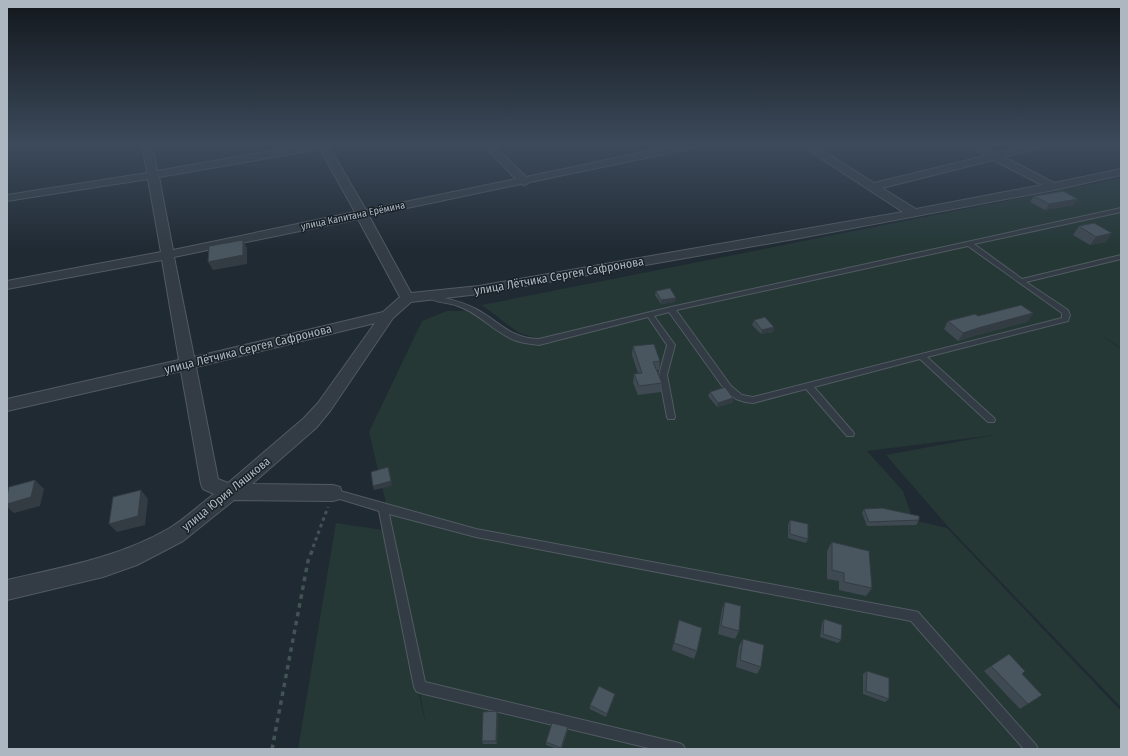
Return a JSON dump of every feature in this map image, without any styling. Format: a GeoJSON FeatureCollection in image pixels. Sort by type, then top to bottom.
{"type":"FeatureCollection","features":[{"type":"Feature","properties":{"kind":"street"},"geometry":{"type":"LineString","coordinates":[[7,198],[126,179]]}},
{"type":"Feature","properties":{"kind":"street"},"geometry":{"type":"LineString","coordinates":[[154,179],[210,484],[230,492],[333,494]]}},
{"type":"Feature","properties":{"kind":"street"},"geometry":{"type":"LineString","coordinates":[[343,179],[407,298]]}},
{"type":"Feature","properties":{"kind":"street","name":"улица Капитана Ерёмина"},"geometry":{"type":"LineString","coordinates":[[7,285],[167,255],[538,179]]}},
{"type":"Feature","properties":{"kind":"street"},"geometry":{"type":"LineString","coordinates":[[859,179],[913,213]]}},
{"type":"Feature","properties":{"kind":"street"},"geometry":{"type":"LineString","coordinates":[[873,188],[907,179]]}},
{"type":"Feature","properties":{"kind":"street"},"geometry":{"type":"LineString","coordinates":[[1039,179],[1054,187]]}},
{"type":"Feature","properties":{"kind":"street","name":"улица Лётчика Сергея Сафронова"},"geometry":{"type":"LineString","coordinates":[[7,405],[187,364],[388,315],[407,298],[479,290],[913,213],[1088,179]]}},
{"type":"Feature","properties":{"kind":"street","name":"улица Юрия Ляшкова"},"geometry":{"type":"LineString","coordinates":[[7,590],[102,567],[130,558],[176,535],[230,492],[310,423],[324,408],[388,315]]}},
{"type":"Feature","properties":{"kind":"lane"},"geometry":{"type":"LineString","coordinates":[[429,296],[440,301],[465,306],[509,336],[528,342],[539,342],[671,309],[1121,210]]}},
{"type":"Feature","properties":{"kind":"lane"},"geometry":{"type":"LineString","coordinates":[[671,309],[728,388],[736,396],[744,400],[753,400],[1065,319],[1065,312],[968,244]]}},
{"type":"Feature","properties":{"kind":"lane"},"geometry":{"type":"LineString","coordinates":[[1021,281],[1121,257]]}},
{"type":"Feature","properties":{"kind":"lane"},"geometry":{"type":"LineString","coordinates":[[650,314],[671,345],[663,375],[671,417]]}},
{"type":"Feature","properties":{"kind":"lane"},"geometry":{"type":"LineString","coordinates":[[921,356],[991,420]]}},
{"type":"Feature","properties":{"kind":"lane"},"geometry":{"type":"LineString","coordinates":[[808,386],[850,434]]}},
{"type":"Feature","properties":{"kind":"lane"},"geometry":{"type":"LineString","coordinates":[[333,494],[476,533],[914,616],[1032,749]]}},
{"type":"Feature","properties":{"kind":"lane"},"geometry":{"type":"LineString","coordinates":[[383,508],[420,687],[679,749]]}},
{"type":"Feature","properties":{"kind":"path"},"geometry":{"type":"LineString","coordinates":[[272,749],[308,561],[333,494]]}},
{"type":"Feature","properties":{"kind":"green space"},"geometry":{"type":"Polygon","coordinates":[[[1115,179],[1121,179],[1121,348],[1097,332],[1121,349],[1121,707],[951,530],[886,455],[994,435],[867,451],[903,491],[913,520],[947,528],[1121,711],[1121,749],[298,749],[336,523],[383,530],[426,726],[387,508],[369,432],[422,321],[447,311],[466,311],[521,341],[544,340],[519,333],[482,305],[1115,179]]]}},
{"type":"Feature","properties":{"kind":"building"},"geometry":{"type":"Polygon","coordinates":[[[1063,191],[1078,199],[1049,204],[1034,196],[1063,191]]]}},
{"type":"Feature","properties":{"kind":"building"},"geometry":{"type":"Polygon","coordinates":[[[1094,223],[1112,233],[1096,237],[1079,226],[1094,223]]]}},
{"type":"Feature","properties":{"kind":"building"},"geometry":{"type":"Polygon","coordinates":[[[243,240],[243,255],[208,262],[209,246],[243,240]]]}},
{"type":"Feature","properties":{"kind":"building"},"geometry":{"type":"Polygon","coordinates":[[[670,288],[676,298],[661,300],[656,291],[670,288]]]}},
{"type":"Feature","properties":{"kind":"building"},"geometry":{"type":"Polygon","coordinates":[[[1021,305],[1033,313],[963,333],[948,321],[975,314],[978,316],[1021,305]]]}},
{"type":"Feature","properties":{"kind":"building"},"geometry":{"type":"Polygon","coordinates":[[[765,317],[774,327],[762,330],[754,320],[765,317]]]}},
{"type":"Feature","properties":{"kind":"building"},"geometry":{"type":"Polygon","coordinates":[[[654,344],[660,361],[653,362],[662,383],[639,386],[634,374],[642,373],[633,346],[654,344]]]}},
{"type":"Feature","properties":{"kind":"building"},"geometry":{"type":"Polygon","coordinates":[[[725,387],[733,398],[718,403],[710,392],[725,387]]]}},
{"type":"Feature","properties":{"kind":"building"},"geometry":{"type":"Polygon","coordinates":[[[388,467],[391,481],[373,486],[371,472],[388,467]]]}},
{"type":"Feature","properties":{"kind":"building"},"geometry":{"type":"Polygon","coordinates":[[[35,480],[31,497],[7,504],[9,487],[35,480]]]}},
{"type":"Feature","properties":{"kind":"building"},"geometry":{"type":"Polygon","coordinates":[[[141,490],[138,516],[109,524],[113,497],[141,490]]]}},
{"type":"Feature","properties":{"kind":"building"},"geometry":{"type":"Polygon","coordinates":[[[882,508],[919,516],[919,520],[869,522],[864,509],[882,508]]]}},
{"type":"Feature","properties":{"kind":"building"},"geometry":{"type":"Polygon","coordinates":[[[790,520],[808,524],[808,539],[790,534],[790,520]]]}},
{"type":"Feature","properties":{"kind":"building"},"geometry":{"type":"Polygon","coordinates":[[[832,542],[869,551],[872,588],[844,582],[844,573],[832,570],[832,542]]]}},
{"type":"Feature","properties":{"kind":"building"},"geometry":{"type":"Polygon","coordinates":[[[725,602],[741,606],[739,631],[721,626],[725,602]]]}},
{"type":"Feature","properties":{"kind":"building"},"geometry":{"type":"Polygon","coordinates":[[[824,619],[842,625],[841,640],[823,634],[824,619]]]}},
{"type":"Feature","properties":{"kind":"building"},"geometry":{"type":"Polygon","coordinates":[[[679,620],[702,628],[697,651],[674,643],[679,620]]]}},
{"type":"Feature","properties":{"kind":"building"},"geometry":{"type":"Polygon","coordinates":[[[743,639],[764,645],[761,667],[740,660],[743,639]]]}},
{"type":"Feature","properties":{"kind":"building"},"geometry":{"type":"Polygon","coordinates":[[[1009,654],[1025,671],[1022,674],[1042,695],[1028,704],[991,666],[1009,654]]]}},
{"type":"Feature","properties":{"kind":"building"},"geometry":{"type":"Polygon","coordinates":[[[867,671],[889,678],[889,699],[866,691],[867,671]]]}},
{"type":"Feature","properties":{"kind":"building"},"geometry":{"type":"Polygon","coordinates":[[[599,686],[615,694],[607,714],[590,705],[599,686]]]}},
{"type":"Feature","properties":{"kind":"building"},"geometry":{"type":"Polygon","coordinates":[[[497,711],[496,741],[482,741],[483,712],[497,711]]]}},
{"type":"Feature","properties":{"kind":"building"},"geometry":{"type":"Polygon","coordinates":[[[552,723],[568,727],[561,748],[546,742],[552,723]]]}}]}
